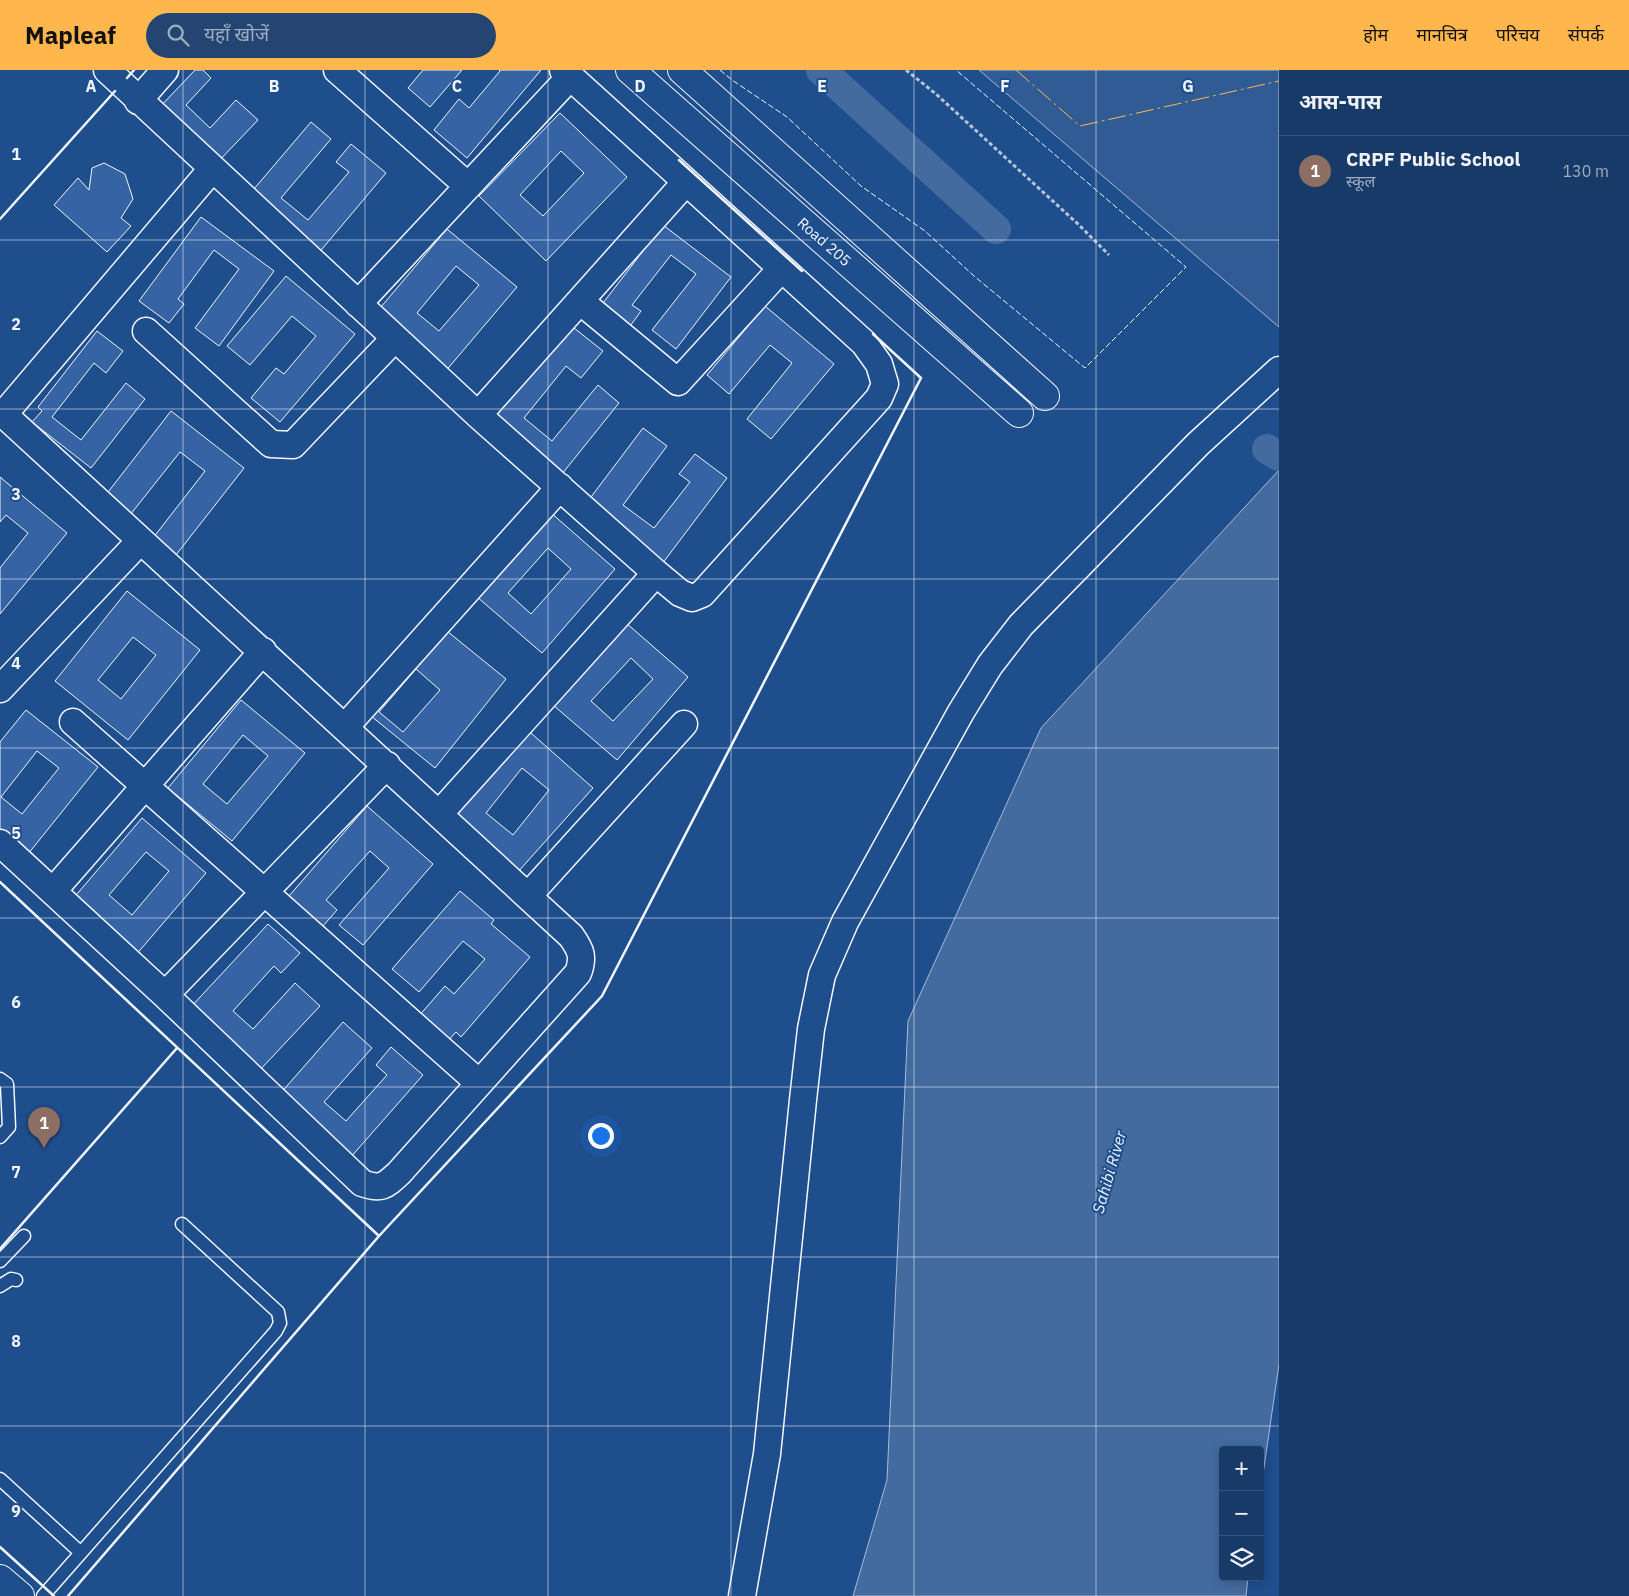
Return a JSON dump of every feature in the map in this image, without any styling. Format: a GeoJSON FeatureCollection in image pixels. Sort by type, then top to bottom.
{"type":"FeatureCollection","features":[{"type":"Feature","properties":{"kind":"street"},"geometry":{"type":"LineString","coordinates":[[106,70],[138,101],[478,415],[656,573],[680,593],[692,598],[702,594],[879,398],[885,384],[879,364],[864,343],[566,74],[468,186],[358,304]]}},
{"type":"Feature","properties":{"kind":"street"},"geometry":{"type":"LineString","coordinates":[[138,101],[165,70]]}},
{"type":"Feature","properties":{"kind":"street","name":"Road 205"},"geometry":{"type":"LineString","coordinates":[[630,70],[1018,413]]}},
{"type":"Feature","properties":{"kind":"street"},"geometry":{"type":"LineString","coordinates":[[682,70],[1045,396],[1018,413]]}},
{"type":"Feature","properties":{"kind":"street"},"geometry":{"type":"LineString","coordinates":[[352,75],[468,186]]}},
{"type":"Feature","properties":{"kind":"street"},"geometry":{"type":"LineString","coordinates":[[0,843],[54,891],[362,1183],[376,1188],[387,1184],[399,1173],[578,973],[583,960],[580,949],[571,936],[346,726],[140,541],[2,413],[212,169]]}},
{"type":"Feature","properties":{"kind":"street"},"geometry":{"type":"LineString","coordinates":[[478,415],[685,183]]}},
{"type":"Feature","properties":{"kind":"street"},"geometry":{"type":"LineString","coordinates":[[580,301],[678,382],[781,269]]}},
{"type":"Feature","properties":{"kind":"street"},"geometry":{"type":"LineString","coordinates":[[146,331],[271,444],[293,445],[395,338]]}},
{"type":"Feature","properties":{"kind":"street"},"geometry":{"type":"LineString","coordinates":[[742,1596],[767,1454],[811,1029],[822,975],[845,922],[961,712],[990,665],[1021,625],[1198,444],[1279,370]]}},
{"type":"Feature","properties":{"kind":"street"},"geometry":{"type":"LineString","coordinates":[[346,726],[560,488]]}},
{"type":"Feature","properties":{"kind":"street"},"geometry":{"type":"LineString","coordinates":[[5,673],[140,541]]}},
{"type":"Feature","properties":{"kind":"street"},"geometry":{"type":"LineString","coordinates":[[440,813],[656,573]]}},
{"type":"Feature","properties":{"kind":"street"},"geometry":{"type":"LineString","coordinates":[[54,891],[264,651]]}},
{"type":"Feature","properties":{"kind":"street"},"geometry":{"type":"LineString","coordinates":[[73,722],[479,1084]]}},
{"type":"Feature","properties":{"kind":"street"},"geometry":{"type":"LineString","coordinates":[[528,896],[684,724]]}},
{"type":"Feature","properties":{"kind":"street"},"geometry":{"type":"LineString","coordinates":[[164,995],[387,765]]}},
{"type":"Feature","properties":{"kind":"street"},"geometry":{"type":"LineString","coordinates":[[0,1579],[20,1596]]}},
{"type":"Feature","properties":{"kind":"lane"},"geometry":{"type":"LineString","coordinates":[[0,1079],[7,1084],[10,1127],[0,1138]]}},
{"type":"Feature","properties":{"kind":"lane"},"geometry":{"type":"LineString","coordinates":[[43,1596],[276,1331],[280,1323],[278,1312],[182,1224]]}},
{"type":"Feature","properties":{"kind":"lane"},"geometry":{"type":"LineString","coordinates":[[0,1261],[24,1236]]}},
{"type":"Feature","properties":{"kind":"lane"},"geometry":{"type":"LineString","coordinates":[[0,1286],[11,1279],[16,1280]]}},
{"type":"Feature","properties":{"kind":"lane"},"geometry":{"type":"LineString","coordinates":[[0,1479],[81,1553]]}},
{"type":"Feature","properties":{"kind":"path"},"geometry":{"type":"LineString","coordinates":[[906,70],[936,94],[1080,225],[1109,254]]}},
{"type":"Feature","properties":{"kind":"shaded area"},"geometry":{"type":"Polygon","coordinates":[[[979,70],[1279,70],[1279,327],[979,70]]]}},
{"type":"Feature","properties":{"kind":"water","name":"Sahibi River"},"geometry":{"type":"Polygon","coordinates":[[[1279,470],[1279,1364],[1264,1467],[1264,1446],[1219,1446],[1219,1581],[1248,1581],[1246,1596],[853,1596],[887,1480],[908,1021],[1041,728],[1279,470]]]}},
{"type":"Feature","properties":{"kind":"building"},"geometry":{"type":"Polygon","coordinates":[[[195,70],[203,70],[211,78],[186,105],[210,128],[236,100],[258,120],[215,165],[157,110],[195,70]]]}},
{"type":"Feature","properties":{"kind":"building"},"geometry":{"type":"Polygon","coordinates":[[[423,70],[462,70],[430,107],[408,88],[423,70]]]}},
{"type":"Feature","properties":{"kind":"building"},"geometry":{"type":"Polygon","coordinates":[[[499,70],[541,70],[467,158],[434,130],[459,99],[469,108],[499,70]]]}},
{"type":"Feature","properties":{"kind":"building"},"geometry":{"type":"Polygon","coordinates":[[[560,113],[627,177],[546,261],[479,196],[560,113]],[[561,151],[520,195],[543,216],[584,173],[561,151]]]}},
{"type":"Feature","properties":{"kind":"building"},"geometry":{"type":"Polygon","coordinates":[[[311,122],[331,139],[281,198],[308,220],[349,172],[336,162],[351,144],[386,173],[317,255],[248,196],[311,122]]]}},
{"type":"Feature","properties":{"kind":"building"},"geometry":{"type":"Polygon","coordinates":[[[104,163],[125,174],[133,199],[121,218],[131,226],[107,252],[54,205],[78,178],[89,190],[92,168],[104,163]]]}},
{"type":"Feature","properties":{"kind":"building"},"geometry":{"type":"Polygon","coordinates":[[[201,217],[274,271],[219,346],[195,328],[239,269],[214,250],[178,299],[184,304],[169,323],[139,301],[201,217]]]}},
{"type":"Feature","properties":{"kind":"building"},"geometry":{"type":"Polygon","coordinates":[[[663,225],[731,277],[676,349],[652,330],[696,274],[671,255],[632,305],[641,311],[628,329],[600,307],[663,225]]]}},
{"type":"Feature","properties":{"kind":"building"},"geometry":{"type":"Polygon","coordinates":[[[447,229],[517,287],[444,373],[375,314],[447,229]],[[456,266],[417,313],[439,331],[479,285],[456,266]]]}},
{"type":"Feature","properties":{"kind":"building"},"geometry":{"type":"Polygon","coordinates":[[[286,276],[355,334],[280,422],[251,398],[276,368],[284,374],[316,336],[292,316],[250,365],[227,346],[286,276]]]}},
{"type":"Feature","properties":{"kind":"building"},"geometry":{"type":"Polygon","coordinates":[[[765,306],[834,364],[771,439],[747,419],[792,363],[770,345],[729,394],[707,375],[765,306]]]}},
{"type":"Feature","properties":{"kind":"building"},"geometry":{"type":"Polygon","coordinates":[[[564,320],[603,351],[581,378],[566,366],[524,418],[552,441],[598,385],[619,403],[562,474],[487,414],[564,320]]]}},
{"type":"Feature","properties":{"kind":"building"},"geometry":{"type":"Polygon","coordinates":[[[97,331],[123,351],[106,373],[94,363],[52,417],[81,440],[126,383],[145,399],[91,468],[32,422],[42,411],[38,407],[97,331]]]}},
{"type":"Feature","properties":{"kind":"building"},"geometry":{"type":"Polygon","coordinates":[[[171,411],[244,468],[176,555],[153,538],[205,471],[180,452],[130,515],[105,496],[171,411]]]}},
{"type":"Feature","properties":{"kind":"building"},"geometry":{"type":"Polygon","coordinates":[[[643,428],[667,446],[623,505],[654,528],[690,482],[679,474],[695,454],[727,478],[662,564],[585,505],[643,428]]]}},
{"type":"Feature","properties":{"kind":"building"},"geometry":{"type":"Polygon","coordinates":[[[0,477],[67,533],[0,614],[0,568],[28,533],[6,515],[0,522],[0,477]]]}},
{"type":"Feature","properties":{"kind":"building"},"geometry":{"type":"Polygon","coordinates":[[[550,512],[615,569],[542,653],[476,596],[550,512]],[[548,548],[508,593],[531,614],[571,569],[548,548]]]}},
{"type":"Feature","properties":{"kind":"building"},"geometry":{"type":"Polygon","coordinates":[[[127,591],[200,650],[128,740],[55,681],[127,591]],[[133,637],[98,680],[121,699],[156,655],[133,637]]]}},
{"type":"Feature","properties":{"kind":"building"},"geometry":{"type":"Polygon","coordinates":[[[625,622],[688,677],[617,760],[553,705],[625,622]],[[631,658],[591,701],[613,721],[653,679],[631,658]]]}},
{"type":"Feature","properties":{"kind":"building"},"geometry":{"type":"Polygon","coordinates":[[[442,627],[506,679],[435,768],[371,716],[442,627]],[[416,669],[379,712],[403,732],[440,690],[416,669]]]}},
{"type":"Feature","properties":{"kind":"building"},"geometry":{"type":"Polygon","coordinates":[[[241,700],[305,753],[232,841],[168,788],[241,700]],[[243,735],[203,784],[227,804],[268,756],[243,735]]]}},
{"type":"Feature","properties":{"kind":"building"},"geometry":{"type":"Polygon","coordinates":[[[26,710],[98,767],[28,854],[0,832],[0,742],[26,710]],[[37,751],[1,797],[22,814],[59,768],[37,751]]]}},
{"type":"Feature","properties":{"kind":"building"},"geometry":{"type":"Polygon","coordinates":[[[523,726],[593,788],[517,873],[448,812],[523,726]],[[522,768],[486,813],[513,835],[549,790],[522,768]]]}},
{"type":"Feature","properties":{"kind":"building"},"geometry":{"type":"Polygon","coordinates":[[[367,806],[433,864],[363,945],[339,925],[389,868],[370,851],[326,900],[337,910],[323,926],[289,896],[367,806]]]}},
{"type":"Feature","properties":{"kind":"building"},"geometry":{"type":"Polygon","coordinates":[[[142,818],[206,873],[135,956],[71,901],[142,818]],[[146,852],[109,895],[132,915],[169,871],[146,852]]]}},
{"type":"Feature","properties":{"kind":"building"},"geometry":{"type":"Polygon","coordinates":[[[460,891],[494,920],[491,924],[530,957],[461,1037],[456,1032],[447,1042],[418,1017],[445,986],[454,994],[485,959],[463,941],[419,992],[392,969],[460,891]]]}},
{"type":"Feature","properties":{"kind":"building"},"geometry":{"type":"Polygon","coordinates":[[[268,924],[300,953],[281,973],[274,966],[233,1011],[253,1029],[295,983],[320,1006],[258,1072],[189,1009],[268,924]]]}},
{"type":"Feature","properties":{"kind":"building"},"geometry":{"type":"Polygon","coordinates":[[[343,1022],[372,1048],[324,1102],[346,1121],[387,1075],[376,1065],[391,1047],[423,1075],[350,1158],[279,1095],[343,1022]]]}},
{"type":"Feature","properties":{"kind":"waterway"},"geometry":{"type":"LineString","coordinates":[[821,70],[996,229]]}},
{"type":"Feature","properties":{"kind":"waterway"},"geometry":{"type":"LineString","coordinates":[[1267,449],[1279,456]]}},
{"type":"Feature","properties":{"kind":"fence"},"geometry":{"type":"LineString","coordinates":[[720,70],[787,117],[861,186],[925,231],[974,276],[1085,368],[1186,267],[956,70]]}},
{"type":"Feature","properties":{"kind":"wall"},"geometry":{"type":"LineString","coordinates":[[127,78],[134,70]]}},
{"type":"Feature","properties":{"kind":"wall"},"geometry":{"type":"LineString","coordinates":[[0,219],[115,91]]}},
{"type":"Feature","properties":{"kind":"wall"},"geometry":{"type":"LineString","coordinates":[[679,160],[802,271]]}},
{"type":"Feature","properties":{"kind":"wall"},"geometry":{"type":"LineString","coordinates":[[0,882],[379,1236],[602,996],[921,378],[873,334]]}},
{"type":"Feature","properties":{"kind":"wall"},"geometry":{"type":"LineString","coordinates":[[0,1249],[177,1048],[179,1049]]}},
{"type":"Feature","properties":{"kind":"wall"},"geometry":{"type":"LineString","coordinates":[[68,1596],[378,1235]]}},
{"type":"Feature","properties":{"kind":"wall"},"geometry":{"type":"LineString","coordinates":[[0,1547],[54,1596]]}},
{"type":"Feature","properties":{"kind":"power"},"geometry":{"type":"LineString","coordinates":[[1016,70],[1080,126],[1279,81]]}},
{"type":"Feature","properties":{"kind":"place","name":"CRPF Public School"},"geometry":{"type":"Point","coordinates":[44,1148]}}]}
